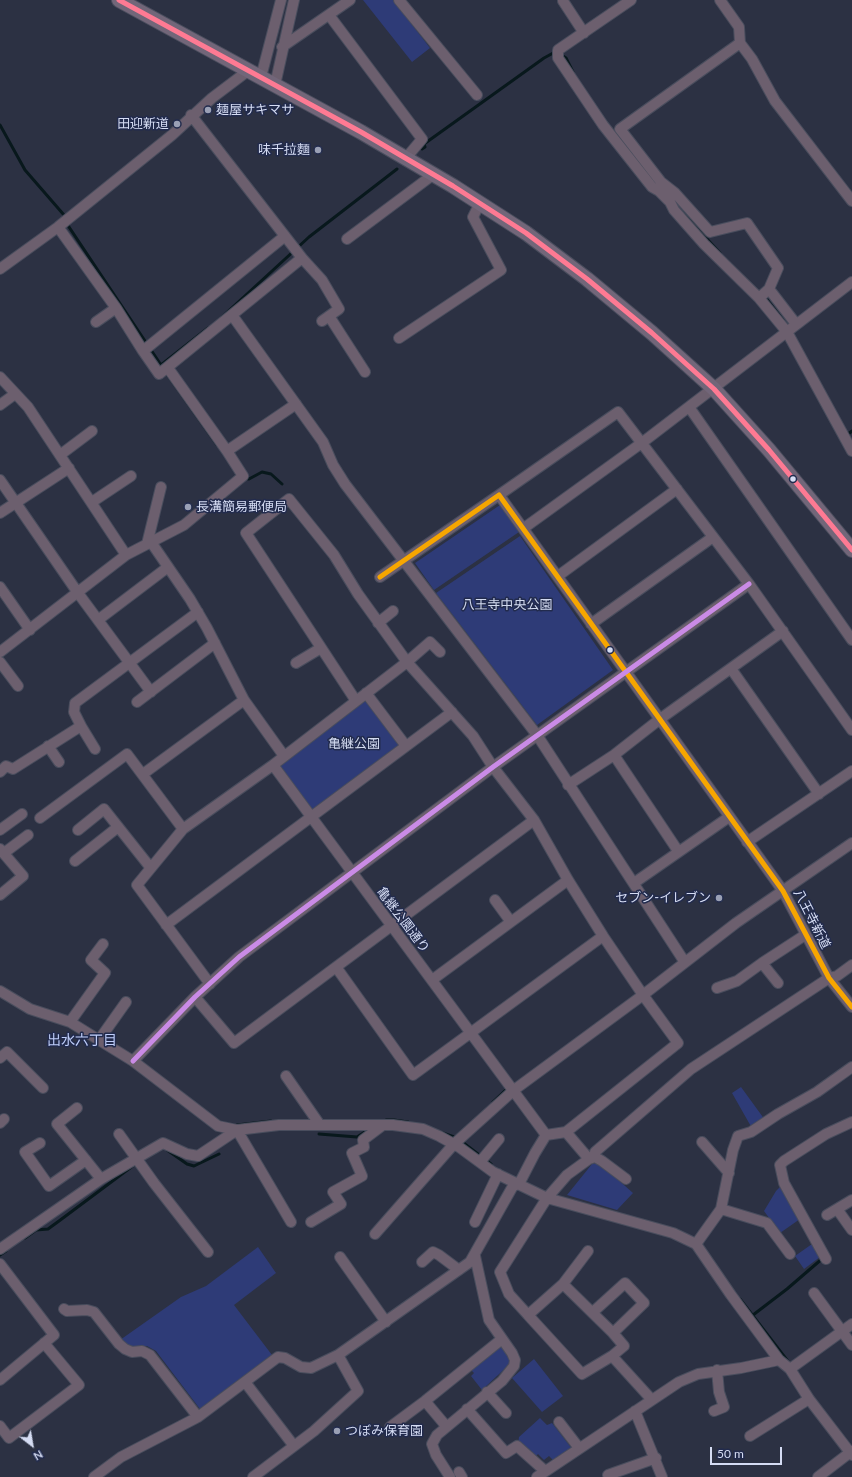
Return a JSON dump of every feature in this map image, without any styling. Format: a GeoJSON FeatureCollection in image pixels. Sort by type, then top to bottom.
{"type":"FeatureCollection","features":[{"type":"Feature","properties":{"kind":"highway"},"geometry":{"type":"LineString","coordinates":[[119,0],[255,73],[434,174],[526,233],[587,279],[652,333],[714,389],[769,450],[852,550]]}},
{"type":"Feature","properties":{"kind":"street"},"geometry":{"type":"LineString","coordinates":[[0,269],[58,227],[172,135],[191,116],[255,73],[281,0]]}},
{"type":"Feature","properties":{"kind":"street"},"geometry":{"type":"LineString","coordinates":[[275,85],[282,47],[294,0]]}},
{"type":"Feature","properties":{"kind":"street"},"geometry":{"type":"LineString","coordinates":[[282,47],[350,0]]}},
{"type":"Feature","properties":{"kind":"street"},"geometry":{"type":"LineString","coordinates":[[399,0],[476,94]]}},
{"type":"Feature","properties":{"kind":"street"},"geometry":{"type":"LineString","coordinates":[[631,0],[558,50],[558,58],[603,125],[652,187],[659,191],[670,202],[674,210],[704,244],[759,298],[787,332],[852,450]]}},
{"type":"Feature","properties":{"kind":"street"},"geometry":{"type":"LineString","coordinates":[[563,1],[584,33]]}},
{"type":"Feature","properties":{"kind":"street"},"geometry":{"type":"LineString","coordinates":[[722,1],[739,27],[740,43],[752,59],[775,101],[852,201]]}},
{"type":"Feature","properties":{"kind":"street"},"geometry":{"type":"LineString","coordinates":[[329,15],[422,139],[406,158]]}},
{"type":"Feature","properties":{"kind":"street"},"geometry":{"type":"LineString","coordinates":[[740,43],[620,129],[661,182],[675,193],[710,232],[747,223],[778,268],[769,289],[759,298]]}},
{"type":"Feature","properties":{"kind":"street"},"geometry":{"type":"LineString","coordinates":[[191,116],[302,258],[322,280],[339,309],[325,318],[365,372]]}},
{"type":"Feature","properties":{"kind":"street"},"geometry":{"type":"LineString","coordinates":[[347,239],[434,174]]}},
{"type":"Feature","properties":{"kind":"street"},"geometry":{"type":"LineString","coordinates":[[399,338],[501,270],[473,217],[480,203]]}},
{"type":"Feature","properties":{"kind":"street"},"geometry":{"type":"LineString","coordinates":[[58,227],[116,308],[142,351],[159,374],[302,258]]}},
{"type":"Feature","properties":{"kind":"street"},"geometry":{"type":"LineString","coordinates":[[142,351],[285,236]]}},
{"type":"Feature","properties":{"kind":"street"},"geometry":{"type":"LineString","coordinates":[[524,528],[714,389],[852,282]]}},
{"type":"Feature","properties":{"kind":"street"},"geometry":{"type":"LineString","coordinates":[[769,289],[796,324]]}},
{"type":"Feature","properties":{"kind":"street"},"geometry":{"type":"LineString","coordinates":[[96,322],[116,308]]}},
{"type":"Feature","properties":{"kind":"street"},"geometry":{"type":"LineString","coordinates":[[232,315],[323,442],[333,465],[345,484],[405,560],[537,735],[568,785],[684,961]]}},
{"type":"Feature","properties":{"kind":"street"},"geometry":{"type":"LineString","coordinates":[[0,652],[126,556],[184,525],[243,476],[168,368]]}},
{"type":"Feature","properties":{"kind":"street"},"geometry":{"type":"LineString","coordinates":[[0,377],[28,407],[92,502],[126,556]]}},
{"type":"Feature","properties":{"kind":"street"},"geometry":{"type":"LineString","coordinates":[[0,405],[15,394]]}},
{"type":"Feature","properties":{"kind":"street"},"geometry":{"type":"LineString","coordinates":[[227,451],[296,404]]}},
{"type":"Feature","properties":{"kind":"street"},"geometry":{"type":"LineString","coordinates":[[689,407],[852,640]]}},
{"type":"Feature","properties":{"kind":"street"},"geometry":{"type":"LineString","coordinates":[[380,577],[618,412],[643,442],[749,584],[852,730]]}},
{"type":"Feature","properties":{"kind":"street"},"geometry":{"type":"LineString","coordinates":[[60,455],[92,431]]}},
{"type":"Feature","properties":{"kind":"street"},"geometry":{"type":"LineString","coordinates":[[0,513],[69,468]]}},
{"type":"Feature","properties":{"kind":"street"},"geometry":{"type":"LineString","coordinates":[[92,502],[131,476]]}},
{"type":"Feature","properties":{"kind":"street"},"geometry":{"type":"LineString","coordinates":[[0,480],[78,593],[151,692]]}},
{"type":"Feature","properties":{"kind":"street"},"geometry":{"type":"LineString","coordinates":[[149,543],[161,487]]}},
{"type":"Feature","properties":{"kind":"street"},"geometry":{"type":"LineString","coordinates":[[558,576],[677,489]]}},
{"type":"Feature","properties":{"kind":"street"},"geometry":{"type":"LineString","coordinates":[[375,1234],[454,1144],[514,1090],[643,995],[684,961],[783,891],[499,495]]}},
{"type":"Feature","properties":{"kind":"street"},"geometry":{"type":"LineString","coordinates":[[94,1477],[121,1457],[198,1417],[278,1357],[285,1358],[300,1367],[311,1368],[338,1355],[470,1262],[475,1256],[513,1186],[519,1184],[527,1166],[546,1136],[566,1132],[678,1043],[603,936],[568,880],[534,820],[493,766],[473,736],[407,662],[378,623],[334,556],[289,498],[246,533],[356,701]]}},
{"type":"Feature","properties":{"kind":"street"},"geometry":{"type":"LineString","coordinates":[[591,624],[713,537]]}},
{"type":"Feature","properties":{"kind":"street"},"geometry":{"type":"LineString","coordinates":[[149,543],[168,567],[198,612],[244,700],[284,756]]}},
{"type":"Feature","properties":{"kind":"street"},"geometry":{"type":"LineString","coordinates":[[98,620],[168,567]]}},
{"type":"Feature","properties":{"kind":"street"},"geometry":{"type":"LineString","coordinates":[[132,1061],[195,997],[238,957],[493,766],[749,584]]}},
{"type":"Feature","properties":{"kind":"street"},"geometry":{"type":"LineString","coordinates":[[0,587],[30,630]]}},
{"type":"Feature","properties":{"kind":"street"},"geometry":{"type":"LineString","coordinates":[[378,623],[393,611]]}},
{"type":"Feature","properties":{"kind":"street"},"geometry":{"type":"LineString","coordinates":[[95,749],[74,712],[75,703],[198,612]]}},
{"type":"Feature","properties":{"kind":"street"},"geometry":{"type":"LineString","coordinates":[[568,785],[614,755],[660,720],[732,670],[783,631]]}},
{"type":"Feature","properties":{"kind":"street"},"geometry":{"type":"LineString","coordinates":[[210,984],[137,885],[150,867],[183,829],[273,765],[407,662],[430,642],[440,652]]}},
{"type":"Feature","properties":{"kind":"street"},"geometry":{"type":"LineString","coordinates":[[137,702],[215,643]]}},
{"type":"Feature","properties":{"kind":"street"},"geometry":{"type":"LineString","coordinates":[[296,663],[321,648]]}},
{"type":"Feature","properties":{"kind":"street"},"geometry":{"type":"LineString","coordinates":[[0,662],[18,686]]}},
{"type":"Feature","properties":{"kind":"street"},"geometry":{"type":"LineString","coordinates":[[732,670],[819,794]]}},
{"type":"Feature","properties":{"kind":"street"},"geometry":{"type":"LineString","coordinates":[[366,693],[406,746]]}},
{"type":"Feature","properties":{"kind":"street"},"geometry":{"type":"LineString","coordinates":[[143,774],[244,700]]}},
{"type":"Feature","properties":{"kind":"street"},"geometry":{"type":"LineString","coordinates":[[166,925],[452,712]]}},
{"type":"Feature","properties":{"kind":"street"},"geometry":{"type":"LineString","coordinates":[[0,772],[6,766],[13,769],[81,726]]}},
{"type":"Feature","properties":{"kind":"street"},"geometry":{"type":"LineString","coordinates":[[48,746],[59,762]]}},
{"type":"Feature","properties":{"kind":"street"},"geometry":{"type":"LineString","coordinates":[[40,818],[127,754],[183,829]]}},
{"type":"Feature","properties":{"kind":"street"},"geometry":{"type":"LineString","coordinates":[[614,755],[678,851]]}},
{"type":"Feature","properties":{"kind":"street","name":"亀継公園通り"},"geometry":{"type":"LineString","coordinates":[[273,765],[470,1033],[514,1090],[546,1136]]}},
{"type":"Feature","properties":{"kind":"street"},"geometry":{"type":"LineString","coordinates":[[747,842],[852,771]]}},
{"type":"Feature","properties":{"kind":"street"},"geometry":{"type":"LineString","coordinates":[[78,830],[104,809],[150,867]]}},
{"type":"Feature","properties":{"kind":"street"},"geometry":{"type":"LineString","coordinates":[[0,830],[22,814]]}},
{"type":"Feature","properties":{"kind":"street"},"geometry":{"type":"LineString","coordinates":[[634,883],[729,817]]}},
{"type":"Feature","properties":{"kind":"street"},"geometry":{"type":"LineString","coordinates":[[195,997],[234,1043],[534,820]]}},
{"type":"Feature","properties":{"kind":"street"},"geometry":{"type":"LineString","coordinates":[[75,861],[118,827]]}},
{"type":"Feature","properties":{"kind":"street"},"geometry":{"type":"LineString","coordinates":[[0,895],[23,876],[2,851],[28,835]]}},
{"type":"Feature","properties":{"kind":"street","name":"八王寺新道"},"geometry":{"type":"LineString","coordinates":[[852,843],[783,891],[829,978],[852,1007]]}},
{"type":"Feature","properties":{"kind":"street"},"geometry":{"type":"LineString","coordinates":[[432,980],[568,880]]}},
{"type":"Feature","properties":{"kind":"street"},"geometry":{"type":"LineString","coordinates":[[495,900],[511,922]]}},
{"type":"Feature","properties":{"kind":"street"},"geometry":{"type":"LineString","coordinates":[[717,988],[737,981],[805,935]]}},
{"type":"Feature","properties":{"kind":"street"},"geometry":{"type":"LineString","coordinates":[[336,967],[412,1075],[603,936]]}},
{"type":"Feature","properties":{"kind":"street"},"geometry":{"type":"LineString","coordinates":[[70,1022],[105,973],[91,960],[104,944]]}},
{"type":"Feature","properties":{"kind":"street"},"geometry":{"type":"LineString","coordinates":[[762,963],[778,983]]}},
{"type":"Feature","properties":{"kind":"street"},"geometry":{"type":"LineString","coordinates":[[562,1284],[593,1312],[624,1346],[612,1356],[582,1374],[509,1294],[500,1272],[547,1198],[567,1175],[592,1158],[595,1152],[691,1069],[829,978],[837,976],[852,965]]}},
{"type":"Feature","properties":{"kind":"street"},"geometry":{"type":"LineString","coordinates":[[0,991],[30,1009],[70,1022],[132,1061],[218,1126],[237,1130],[279,1125],[400,1125],[422,1129],[454,1144],[498,1174],[547,1198],[673,1233],[696,1244],[731,1295],[779,1360],[790,1369],[809,1399],[851,1453],[818,1477]]}},
{"type":"Feature","properties":{"kind":"street"},"geometry":{"type":"LineString","coordinates":[[99,1040],[126,1002]]}},
{"type":"Feature","properties":{"kind":"street"},"geometry":{"type":"LineString","coordinates":[[0,1058],[7,1052],[43,1088]]}},
{"type":"Feature","properties":{"kind":"street"},"geometry":{"type":"LineString","coordinates":[[696,1244],[721,1209],[738,1136],[752,1132],[778,1114],[817,1092],[852,1067]]}},
{"type":"Feature","properties":{"kind":"street"},"geometry":{"type":"LineString","coordinates":[[286,1076],[320,1125]]}},
{"type":"Feature","properties":{"kind":"street"},"geometry":{"type":"LineString","coordinates":[[77,1108],[57,1124],[101,1179]]}},
{"type":"Feature","properties":{"kind":"street"},"geometry":{"type":"LineString","coordinates":[[826,1259],[784,1183],[780,1165],[826,1134],[852,1122]]}},
{"type":"Feature","properties":{"kind":"street"},"geometry":{"type":"LineString","coordinates":[[311,1222],[341,1204],[333,1192],[362,1176],[352,1153],[364,1147],[363,1140],[383,1125]]}},
{"type":"Feature","properties":{"kind":"street"},"geometry":{"type":"LineString","coordinates":[[0,1249],[101,1179],[136,1157],[163,1143],[187,1154],[198,1156],[237,1130]]}},
{"type":"Feature","properties":{"kind":"street"},"geometry":{"type":"LineString","coordinates":[[237,1130],[291,1222]]}},
{"type":"Feature","properties":{"kind":"street"},"geometry":{"type":"LineString","coordinates":[[566,1132],[592,1158],[626,1179]]}},
{"type":"Feature","properties":{"kind":"street"},"geometry":{"type":"LineString","coordinates":[[119,1134],[154,1183],[208,1252]]}},
{"type":"Feature","properties":{"kind":"street"},"geometry":{"type":"LineString","coordinates":[[480,1162],[499,1139]]}},
{"type":"Feature","properties":{"kind":"street"},"geometry":{"type":"LineString","coordinates":[[702,1142],[729,1173]]}},
{"type":"Feature","properties":{"kind":"street"},"geometry":{"type":"LineString","coordinates":[[40,1143],[25,1152],[49,1186],[86,1160]]}},
{"type":"Feature","properties":{"kind":"street"},"geometry":{"type":"LineString","coordinates":[[475,1222],[498,1174]]}},
{"type":"Feature","properties":{"kind":"street"},"geometry":{"type":"LineString","coordinates":[[827,1215],[852,1200]]}},
{"type":"Feature","properties":{"kind":"street"},"geometry":{"type":"LineString","coordinates":[[721,1209],[767,1223],[790,1254]]}},
{"type":"Feature","properties":{"kind":"street"},"geometry":{"type":"LineString","coordinates":[[837,1209],[852,1230]]}},
{"type":"Feature","properties":{"kind":"street"},"geometry":{"type":"LineString","coordinates":[[528,1315],[562,1284],[588,1251]]}},
{"type":"Feature","properties":{"kind":"street"},"geometry":{"type":"LineString","coordinates":[[422,1262],[433,1252],[459,1270]]}},
{"type":"Feature","properties":{"kind":"street"},"geometry":{"type":"LineString","coordinates":[[457,1475],[436,1455],[432,1444],[437,1435],[446,1426],[502,1381],[514,1366],[515,1360],[512,1353],[489,1320],[475,1256]]}},
{"type":"Feature","properties":{"kind":"street"},"geometry":{"type":"LineString","coordinates":[[340,1257],[386,1322]]}},
{"type":"Feature","properties":{"kind":"street"},"geometry":{"type":"LineString","coordinates":[[0,1264],[54,1335],[0,1380]]}},
{"type":"Feature","properties":{"kind":"street"},"geometry":{"type":"LineString","coordinates":[[593,1312],[625,1283],[630,1288],[644,1303],[613,1333]]}},
{"type":"Feature","properties":{"kind":"street"},"geometry":{"type":"LineString","coordinates":[[814,1293],[852,1345]]}},
{"type":"Feature","properties":{"kind":"street"},"geometry":{"type":"LineString","coordinates":[[64,1309],[67,1312],[86,1310],[94,1312],[119,1344],[125,1349],[132,1352],[142,1351],[150,1355],[198,1417]]}},
{"type":"Feature","properties":{"kind":"street"},"geometry":{"type":"LineString","coordinates":[[790,1369],[852,1324]]}},
{"type":"Feature","properties":{"kind":"street"},"geometry":{"type":"LineString","coordinates":[[390,1427],[502,1339]]}},
{"type":"Feature","properties":{"kind":"street"},"geometry":{"type":"LineString","coordinates":[[0,1426],[9,1438],[78,1385],[44,1343]]}},
{"type":"Feature","properties":{"kind":"street"},"geometry":{"type":"LineString","coordinates":[[256,1476],[314,1431],[358,1391],[338,1355]]}},
{"type":"Feature","properties":{"kind":"street"},"geometry":{"type":"LineString","coordinates":[[612,1356],[652,1400]]}},
{"type":"Feature","properties":{"kind":"street"},"geometry":{"type":"LineString","coordinates":[[467,1409],[506,1453],[517,1446],[541,1474],[679,1382],[698,1374],[717,1370],[741,1368],[779,1360]]}},
{"type":"Feature","properties":{"kind":"street"},"geometry":{"type":"LineString","coordinates":[[714,1411],[724,1407],[719,1392],[717,1370]]}},
{"type":"Feature","properties":{"kind":"street"},"geometry":{"type":"LineString","coordinates":[[245,1382],[294,1446]]}},
{"type":"Feature","properties":{"kind":"street"},"geometry":{"type":"LineString","coordinates":[[487,1392],[506,1413]]}},
{"type":"Feature","properties":{"kind":"street"},"geometry":{"type":"LineString","coordinates":[[750,1436],[809,1399]]}},
{"type":"Feature","properties":{"kind":"street"},"geometry":{"type":"LineString","coordinates":[[425,1401],[446,1426]]}},
{"type":"Feature","properties":{"kind":"street"},"geometry":{"type":"LineString","coordinates":[[635,1411],[656,1458],[662,1477]]}},
{"type":"Feature","properties":{"kind":"street"},"geometry":{"type":"LineString","coordinates":[[559,1422],[579,1448]]}},
{"type":"Feature","properties":{"kind":"street"},"geometry":{"type":"LineString","coordinates":[[609,1477],[608,1474],[656,1458]]}},
{"type":"Feature","properties":{"kind":"green space"},"geometry":{"type":"Polygon","coordinates":[[[363,0],[393,0],[430,48],[412,62],[363,0]]]}},
{"type":"Feature","properties":{"kind":"green space"},"geometry":{"type":"Polygon","coordinates":[[[500,505],[519,532],[434,590],[415,563],[500,505]]]}},
{"type":"Feature","properties":{"kind":"green space","name":"八王寺中央公園"},"geometry":{"type":"Polygon","coordinates":[[[520,536],[613,670],[537,725],[436,593],[520,536]]]}},
{"type":"Feature","properties":{"kind":"green space","name":"亀継公園"},"geometry":{"type":"Polygon","coordinates":[[[366,697],[401,746],[312,813],[277,765],[366,697]]]}},
{"type":"Feature","properties":{"kind":"green space"},"geometry":{"type":"Polygon","coordinates":[[[741,1087],[765,1120],[753,1130],[732,1093],[741,1087]]]}},
{"type":"Feature","properties":{"kind":"green space"},"geometry":{"type":"Polygon","coordinates":[[[599,1163],[633,1193],[617,1210],[567,1195],[592,1164],[599,1163]]]}},
{"type":"Feature","properties":{"kind":"green space"},"geometry":{"type":"Polygon","coordinates":[[[780,1187],[800,1219],[780,1233],[764,1211],[780,1187]]]}},
{"type":"Feature","properties":{"kind":"green space"},"geometry":{"type":"Polygon","coordinates":[[[812,1244],[820,1257],[804,1269],[795,1256],[812,1244]]]}},
{"type":"Feature","properties":{"kind":"green space"},"geometry":{"type":"Polygon","coordinates":[[[258,1247],[276,1273],[234,1305],[272,1355],[200,1409],[156,1351],[147,1346],[130,1346],[120,1340],[181,1297],[206,1286],[258,1247]]]}},
{"type":"Feature","properties":{"kind":"green space"},"geometry":{"type":"Polygon","coordinates":[[[500,1344],[513,1361],[482,1390],[471,1376],[474,1373],[470,1369],[500,1344]]]}},
{"type":"Feature","properties":{"kind":"green space"},"geometry":{"type":"Polygon","coordinates":[[[534,1359],[563,1396],[542,1412],[512,1378],[534,1359]]]}},
{"type":"Feature","properties":{"kind":"green space"},"geometry":{"type":"Polygon","coordinates":[[[540,1418],[547,1425],[552,1423],[573,1450],[556,1463],[549,1456],[544,1460],[538,1454],[535,1457],[518,1444],[519,1437],[540,1418]]]}},
{"type":"Feature","properties":{"kind":"waterway"},"geometry":{"type":"LineString","coordinates":[[422,149],[425,147],[424,144],[544,58],[555,52]]}},
{"type":"Feature","properties":{"kind":"waterway"},"geometry":{"type":"LineString","coordinates":[[560,54],[566,58],[573,72]]}},
{"type":"Feature","properties":{"kind":"waterway"},"geometry":{"type":"LineString","coordinates":[[0,125],[25,170],[64,215],[69,227],[163,368]]}},
{"type":"Feature","properties":{"kind":"waterway"},"geometry":{"type":"LineString","coordinates":[[222,317],[309,237],[397,169]]}},
{"type":"Feature","properties":{"kind":"waterway"},"geometry":{"type":"LineString","coordinates":[[683,213],[720,253]]}},
{"type":"Feature","properties":{"kind":"waterway"},"geometry":{"type":"LineString","coordinates":[[764,296],[783,320]]}},
{"type":"Feature","properties":{"kind":"waterway"},"geometry":{"type":"LineString","coordinates":[[161,365],[208,328]]}},
{"type":"Feature","properties":{"kind":"waterway"},"geometry":{"type":"LineString","coordinates":[[166,373],[217,445]]}},
{"type":"Feature","properties":{"kind":"waterway"},"geometry":{"type":"LineString","coordinates":[[848,434],[852,431]]}},
{"type":"Feature","properties":{"kind":"waterway"},"geometry":{"type":"LineString","coordinates":[[244,478],[249,479],[262,472],[271,474],[282,484]]}},
{"type":"Feature","properties":{"kind":"waterway"},"geometry":{"type":"LineString","coordinates":[[493,1102],[509,1087]]}},
{"type":"Feature","properties":{"kind":"waterway"},"geometry":{"type":"LineString","coordinates":[[386,1120],[408,1122]]}},
{"type":"Feature","properties":{"kind":"waterway"},"geometry":{"type":"LineString","coordinates":[[237,1125],[271,1121]]}},
{"type":"Feature","properties":{"kind":"waterway"},"geometry":{"type":"LineString","coordinates":[[319,1134],[357,1137],[371,1128]]}},
{"type":"Feature","properties":{"kind":"waterway"},"geometry":{"type":"LineString","coordinates":[[440,1132],[457,1138],[491,1164]]}},
{"type":"Feature","properties":{"kind":"waterway"},"geometry":{"type":"LineString","coordinates":[[167,1150],[187,1164],[194,1166],[219,1154]]}},
{"type":"Feature","properties":{"kind":"waterway"},"geometry":{"type":"LineString","coordinates":[[25,1238],[36,1230],[48,1229],[134,1165]]}},
{"type":"Feature","properties":{"kind":"waterway"},"geometry":{"type":"LineString","coordinates":[[0,1255],[6,1251]]}},
{"type":"Feature","properties":{"kind":"waterway"},"geometry":{"type":"LineString","coordinates":[[753,1315],[787,1289],[823,1258]]}},
{"type":"Feature","properties":{"kind":"waterway"},"geometry":{"type":"LineString","coordinates":[[740,1299],[790,1364]]}},
{"type":"Feature","properties":{"kind":"transit line"},"geometry":{"type":"LineString","coordinates":[[119,0],[361,132],[453,186],[526,233],[587,279],[652,333],[714,389],[769,450],[852,550]]}},
{"type":"Feature","properties":{"kind":"transit line"},"geometry":{"type":"LineString","coordinates":[[380,577],[499,495],[783,891],[829,978],[852,1007]]}},
{"type":"Feature","properties":{"kind":"transit line"},"geometry":{"type":"LineString","coordinates":[[133,1061],[195,997],[239,957],[493,767],[749,584]]}},
{"type":"Feature","properties":{"kind":"place","name":"麺屋サキマサ"},"geometry":{"type":"Point","coordinates":[208,110]}},
{"type":"Feature","properties":{"kind":"place","name":"田迎新道"},"geometry":{"type":"Point","coordinates":[177,124]}},
{"type":"Feature","properties":{"kind":"place","name":"味千拉麵"},"geometry":{"type":"Point","coordinates":[318,150]}},
{"type":"Feature","properties":{"kind":"place","name":"長溝簡易郵便局"},"geometry":{"type":"Point","coordinates":[188,507]}},
{"type":"Feature","properties":{"kind":"place","name":"セブン-イレブン"},"geometry":{"type":"Point","coordinates":[719,898]}},
{"type":"Feature","properties":{"kind":"place","name":"つぼみ保育園"},"geometry":{"type":"Point","coordinates":[337,1431]}},
{"type":"Feature","properties":{"kind":"district","name":"出水六丁目"},"geometry":{"type":"Point","coordinates":[82,1040]}}]}
